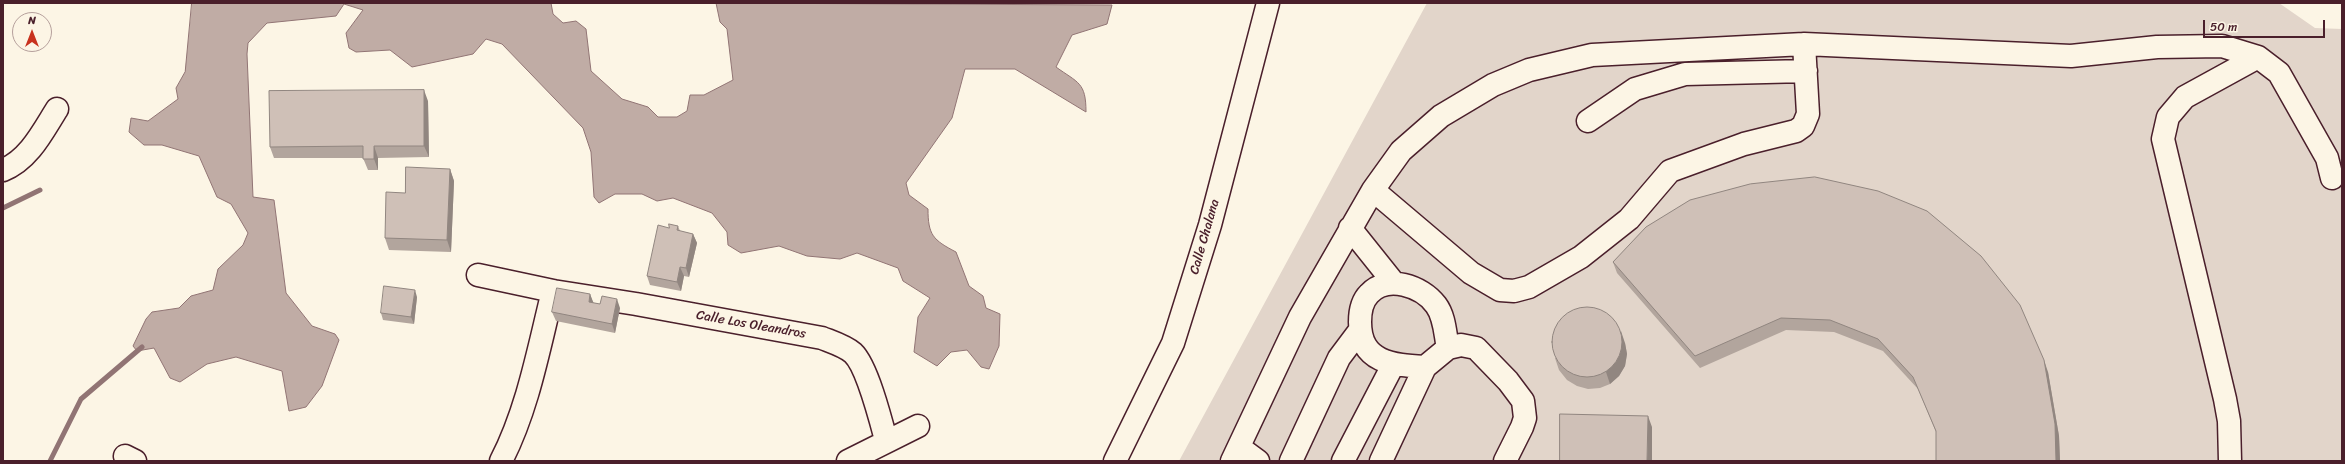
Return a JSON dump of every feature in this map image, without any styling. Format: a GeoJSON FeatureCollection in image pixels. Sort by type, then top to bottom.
{"type":"FeatureCollection","features":[{"type":"Feature","properties":{"kind":"street","name":"Calle Chalana"},"geometry":{"type":"LineString","coordinates":[[1115,461],[1173,343],[1210,225],[1268,3]]}},
{"type":"Feature","properties":{"kind":"street"},"geometry":{"type":"LineString","coordinates":[[1373,190],[1471,273],[1500,290],[1514,291],[1530,287],[1581,257],[1629,219],[1670,171],[1744,144],[1796,131],[1803,126],[1808,114],[1804,44]]}},
{"type":"Feature","properties":{"kind":"street"},"geometry":{"type":"LineString","coordinates":[[1258,461],[1236,454],[1300,317],[1373,190],[1401,150],[1441,116],[1493,85],[1529,70],[1592,55],[1804,44],[2071,56],[2157,48],[2222,46],[2258,57],[2279,72],[2327,158],[2332,178]]}},
{"type":"Feature","properties":{"kind":"street"},"geometry":{"type":"LineString","coordinates":[[2230,461],[2229,421],[2225,399],[2163,139],[2168,117],[2181,100],[2258,57]]}},
{"type":"Feature","properties":{"kind":"street"},"geometry":{"type":"LineString","coordinates":[[1588,121],[1635,89],[1685,74],[1806,71]]}},
{"type":"Feature","properties":{"kind":"street"},"geometry":{"type":"LineString","coordinates":[[3,170],[22,158],[37,140],[57,109]]}},
{"type":"Feature","properties":{"kind":"street"},"geometry":{"type":"LineString","coordinates":[[1350,228],[1394,283]]}},
{"type":"Feature","properties":{"kind":"street","name":"Calle Los Oleandros"},"geometry":{"type":"LineString","coordinates":[[478,275],[553,291],[636,304],[822,338],[838,344],[853,353],[861,366],[879,413],[886,440]]}},
{"type":"Feature","properties":{"kind":"street"},"geometry":{"type":"LineString","coordinates":[[1425,367],[1393,365],[1369,352],[1360,330],[1360,309],[1369,293],[1394,283],[1412,286],[1426,294],[1436,306],[1443,321],[1448,348]]}},
{"type":"Feature","properties":{"kind":"street"},"geometry":{"type":"LineString","coordinates":[[501,461],[510,444],[534,367],[553,291]]}},
{"type":"Feature","properties":{"kind":"street"},"geometry":{"type":"LineString","coordinates":[[1291,461],[1339,358],[1360,330]]}},
{"type":"Feature","properties":{"kind":"street"},"geometry":{"type":"LineString","coordinates":[[1381,461],[1425,367],[1448,348],[1461,345],[1476,348],[1508,381],[1523,401],[1525,418],[1505,461]]}},
{"type":"Feature","properties":{"kind":"street"},"geometry":{"type":"LineString","coordinates":[[1342,461],[1393,365]]}},
{"type":"Feature","properties":{"kind":"street"},"geometry":{"type":"LineString","coordinates":[[848,461],[886,440],[918,426]]}},
{"type":"Feature","properties":{"kind":"shaded area"},"geometry":{"type":"Polygon","coordinates":[[[192,3],[551,3],[553,14],[563,23],[576,21],[586,29],[591,71],[622,99],[648,107],[658,117],[677,117],[687,111],[690,95],[704,95],[733,80],[727,29],[720,22],[716,3],[1112,5],[1107,24],[1072,35],[1056,67],[1079,84],[1086,102],[1086,112],[1015,69],[965,69],[952,118],[906,183],[909,195],[928,209],[929,225],[933,236],[942,244],[956,252],[969,286],[983,296],[986,308],[1000,314],[999,346],[989,369],[981,367],[967,350],[951,352],[937,366],[914,352],[918,317],[930,298],[903,281],[898,268],[857,253],[840,259],[807,256],[779,246],[741,253],[728,245],[727,232],[712,213],[673,198],[657,201],[642,194],[615,194],[599,203],[594,197],[591,152],[583,128],[502,44],[486,39],[473,54],[412,67],[390,50],[356,52],[349,48],[346,33],[363,10],[344,4],[336,16],[267,23],[248,43],[247,54],[253,197],[274,200],[286,293],[312,326],[335,334],[339,340],[322,386],[306,407],[289,411],[282,371],[236,357],[207,364],[180,382],[170,378],[154,348],[137,351],[133,346],[146,319],[152,312],[179,308],[191,296],[213,290],[218,269],[243,245],[248,233],[231,204],[217,197],[199,156],[162,145],[144,145],[129,132],[131,118],[148,121],[178,99],[176,88],[185,72],[192,3]]]}},
{"type":"Feature","properties":{"kind":"shaded area"},"geometry":{"type":"Polygon","coordinates":[[[1427,3],[2279,3],[2315,28],[2342,29],[2342,461],[1179,461],[1427,3]]]}},
{"type":"Feature","properties":{"kind":"building"},"geometry":{"type":"Polygon","coordinates":[[[424,90],[424,146],[374,146],[374,159],[363,159],[363,146],[270,147],[269,91],[424,90]]]}},
{"type":"Feature","properties":{"kind":"building"},"geometry":{"type":"Polygon","coordinates":[[[406,167],[450,169],[447,240],[385,238],[386,192],[405,193],[406,167]]]}},
{"type":"Feature","properties":{"kind":"building"},"geometry":{"type":"Polygon","coordinates":[[[1815,177],[1878,191],[1927,211],[1981,256],[2020,305],[2044,360],[2055,424],[2056,461],[1936,461],[1936,431],[1913,377],[1878,339],[1830,320],[1781,318],[1695,356],[1613,262],[1646,227],[1690,200],[1750,184],[1815,177]]]}},
{"type":"Feature","properties":{"kind":"building"},"geometry":{"type":"Polygon","coordinates":[[[669,224],[678,226],[677,230],[693,234],[686,268],[680,267],[677,282],[647,276],[658,225],[669,228],[669,224]]]}},
{"type":"Feature","properties":{"kind":"building"},"geometry":{"type":"Polygon","coordinates":[[[384,286],[415,290],[411,317],[381,313],[384,286]]]}},
{"type":"Feature","properties":{"kind":"building"},"geometry":{"type":"Polygon","coordinates":[[[557,288],[590,294],[589,302],[600,304],[602,296],[617,299],[612,324],[552,312],[557,288]]]}},
{"type":"Feature","properties":{"kind":"building"},"geometry":{"type":"Polygon","coordinates":[[[1580,307],[1594,307],[1607,313],[1616,322],[1620,328],[1622,342],[1620,356],[1612,367],[1601,375],[1594,377],[1580,377],[1573,375],[1562,367],[1554,356],[1552,349],[1552,335],[1554,328],[1562,317],[1573,309],[1580,307]]]}},
{"type":"Feature","properties":{"kind":"building"},"geometry":{"type":"Polygon","coordinates":[[[1560,414],[1648,416],[1647,461],[1560,461],[1560,414]]]}},
{"type":"Feature","properties":{"kind":"waterway"},"geometry":{"type":"LineString","coordinates":[[3,208],[40,190]]}},
{"type":"Feature","properties":{"kind":"waterway"},"geometry":{"type":"LineString","coordinates":[[50,461],[81,399],[142,347]]}}]}
